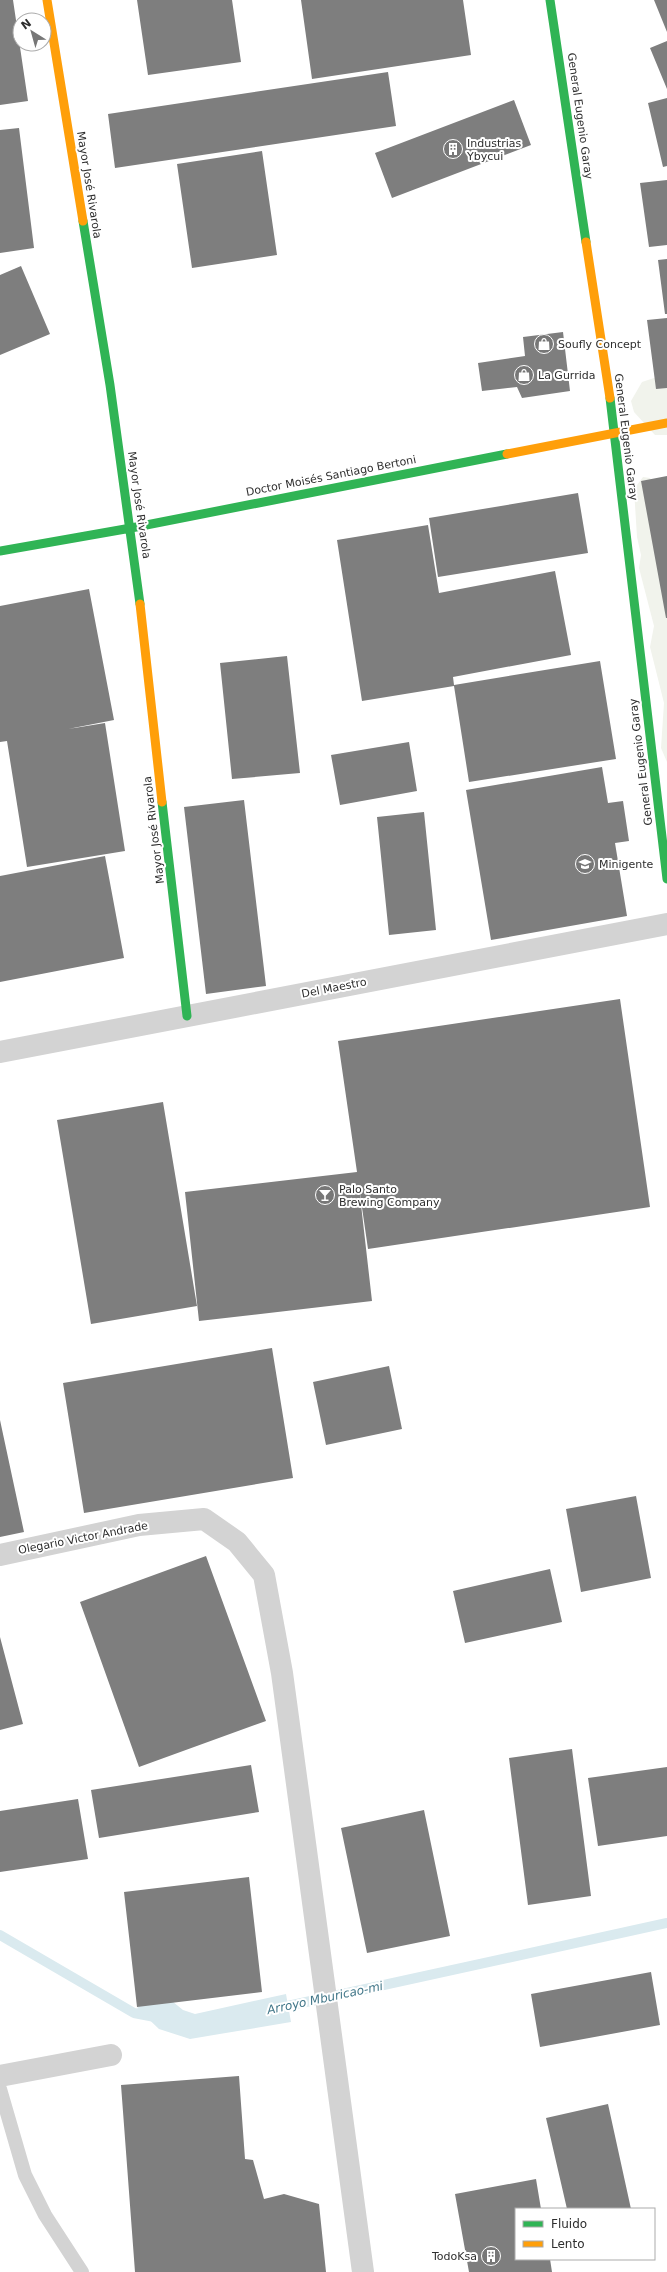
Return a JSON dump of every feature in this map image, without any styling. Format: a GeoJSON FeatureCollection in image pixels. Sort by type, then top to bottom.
{"type":"FeatureCollection","features":[{"type":"Feature","properties":{"kind":"street","name":"Mayor José Rivarola"},"geometry":{"type":"LineString","coordinates":[[47,0],[110,385],[131,528],[187,1016]]}},
{"type":"Feature","properties":{"kind":"street","name":"General Eugenio Garay"},"geometry":{"type":"LineString","coordinates":[[550,0],[614,433],[667,879]]}},
{"type":"Feature","properties":{"kind":"street","name":"Doctor Moisés Santiago Bertoni"},"geometry":{"type":"LineString","coordinates":[[0,551],[131,528],[667,423]]}},
{"type":"Feature","properties":{"kind":"street","name":"Del Maestro"},"geometry":{"type":"LineString","coordinates":[[0,1052],[667,924]]}},
{"type":"Feature","properties":{"kind":"street","name":"Olegario Victor Andrade"},"geometry":{"type":"LineString","coordinates":[[0,1554],[139,1525],[204,1519],[237,1542],[264,1575],[282,1673],[363,2272]]}},
{"type":"Feature","properties":{"kind":"street"},"geometry":{"type":"LineString","coordinates":[[0,2076],[111,2055]]}},
{"type":"Feature","properties":{"kind":"lane"},"geometry":{"type":"LineString","coordinates":[[0,2089],[25,2175],[45,2215],[82,2272]]}},
{"type":"Feature","properties":{"kind":"shaded area"},"geometry":{"type":"Polygon","coordinates":[[[654,378],[667,380],[667,435],[655,435],[634,412],[631,401],[642,382],[654,378]]]}},
{"type":"Feature","properties":{"kind":"shaded area"},"geometry":{"type":"Polygon","coordinates":[[[643,477],[650,478],[654,484],[667,588],[667,762],[661,748],[664,703],[650,647],[654,626],[639,568],[641,555],[637,537],[634,489],[643,477]]]}},
{"type":"Feature","properties":{"kind":"shaded area"},"geometry":{"type":"Polygon","coordinates":[[[286,1994],[291,2022],[190,2039],[159,2029],[137,2008],[142,2004],[167,1997],[183,2010],[195,2014],[286,1994]]]}},
{"type":"Feature","properties":{"kind":"building"},"geometry":{"type":"Polygon","coordinates":[[[0,0],[13,0],[15,12],[12,12],[12,52],[21,52],[28,101],[0,105],[0,0]]]}},
{"type":"Feature","properties":{"kind":"building"},"geometry":{"type":"Polygon","coordinates":[[[137,0],[232,0],[241,62],[148,75],[137,0]]]}},
{"type":"Feature","properties":{"kind":"building"},"geometry":{"type":"Polygon","coordinates":[[[301,0],[463,0],[471,55],[312,79],[301,0]]]}},
{"type":"Feature","properties":{"kind":"building"},"geometry":{"type":"Polygon","coordinates":[[[654,0],[667,0],[667,32],[654,0]]]}},
{"type":"Feature","properties":{"kind":"building"},"geometry":{"type":"Polygon","coordinates":[[[667,41],[667,89],[650,48],[667,41]]]}},
{"type":"Feature","properties":{"kind":"building"},"geometry":{"type":"Polygon","coordinates":[[[388,72],[396,126],[115,168],[108,114],[388,72]]]}},
{"type":"Feature","properties":{"kind":"building"},"geometry":{"type":"Polygon","coordinates":[[[667,98],[667,166],[663,167],[648,103],[667,98]]]}},
{"type":"Feature","properties":{"kind":"building","name":"Industrias Ybycui"},"geometry":{"type":"Polygon","coordinates":[[[514,100],[531,145],[392,198],[375,153],[514,100]]]}},
{"type":"Feature","properties":{"kind":"building"},"geometry":{"type":"Polygon","coordinates":[[[19,128],[34,248],[0,253],[0,130],[19,128]]]}},
{"type":"Feature","properties":{"kind":"building"},"geometry":{"type":"Polygon","coordinates":[[[262,151],[277,255],[192,268],[177,164],[262,151]]]}},
{"type":"Feature","properties":{"kind":"building"},"geometry":{"type":"Polygon","coordinates":[[[667,180],[667,245],[649,247],[640,183],[667,180]]]}},
{"type":"Feature","properties":{"kind":"building"},"geometry":{"type":"Polygon","coordinates":[[[667,259],[667,314],[665,314],[658,260],[667,259]]]}},
{"type":"Feature","properties":{"kind":"building"},"geometry":{"type":"Polygon","coordinates":[[[21,266],[50,334],[0,355],[0,275],[21,266]]]}},
{"type":"Feature","properties":{"kind":"building"},"geometry":{"type":"Polygon","coordinates":[[[667,318],[667,388],[656,389],[647,320],[667,318]]]}},
{"type":"Feature","properties":{"kind":"building","name":"La Gurrida"},"geometry":{"type":"Polygon","coordinates":[[[563,332],[570,391],[522,398],[517,387],[482,391],[478,363],[525,356],[523,337],[563,332]]]}},
{"type":"Feature","properties":{"kind":"building"},"geometry":{"type":"Polygon","coordinates":[[[667,476],[667,618],[666,618],[641,481],[667,476]]]}},
{"type":"Feature","properties":{"kind":"building"},"geometry":{"type":"Polygon","coordinates":[[[578,493],[588,553],[438,577],[429,518],[578,493]]]}},
{"type":"Feature","properties":{"kind":"building"},"geometry":{"type":"Polygon","coordinates":[[[428,525],[439,593],[555,571],[571,655],[453,677],[454,685],[600,661],[616,759],[469,782],[454,686],[362,701],[337,540],[428,525]]]}},
{"type":"Feature","properties":{"kind":"building"},"geometry":{"type":"Polygon","coordinates":[[[89,589],[114,720],[68,729],[105,723],[125,851],[27,867],[7,741],[0,742],[0,606],[89,589]]]}},
{"type":"Feature","properties":{"kind":"building"},"geometry":{"type":"Polygon","coordinates":[[[287,656],[300,773],[232,779],[220,663],[287,656]]]}},
{"type":"Feature","properties":{"kind":"building"},"geometry":{"type":"Polygon","coordinates":[[[409,742],[417,791],[340,805],[331,755],[409,742]]]}},
{"type":"Feature","properties":{"kind":"building"},"geometry":{"type":"Polygon","coordinates":[[[602,767],[608,803],[623,801],[629,841],[615,843],[627,916],[491,940],[466,790],[602,767]]]}},
{"type":"Feature","properties":{"kind":"building"},"geometry":{"type":"Polygon","coordinates":[[[244,800],[266,986],[206,994],[184,807],[244,800]]]}},
{"type":"Feature","properties":{"kind":"building"},"geometry":{"type":"Polygon","coordinates":[[[424,812],[436,930],[389,935],[377,817],[424,812]]]}},
{"type":"Feature","properties":{"kind":"building"},"geometry":{"type":"Polygon","coordinates":[[[105,856],[124,958],[0,982],[0,876],[105,856]]]}},
{"type":"Feature","properties":{"kind":"building"},"geometry":{"type":"Polygon","coordinates":[[[620,999],[650,1207],[368,1249],[359,1187],[372,1301],[199,1321],[185,1192],[357,1172],[338,1041],[620,999]]]}},
{"type":"Feature","properties":{"kind":"building"},"geometry":{"type":"Polygon","coordinates":[[[163,1102],[197,1306],[91,1324],[57,1120],[163,1102]]]}},
{"type":"Feature","properties":{"kind":"building"},"geometry":{"type":"Polygon","coordinates":[[[272,1348],[293,1478],[84,1513],[63,1383],[272,1348]]]}},
{"type":"Feature","properties":{"kind":"building"},"geometry":{"type":"Polygon","coordinates":[[[389,1366],[402,1429],[326,1445],[313,1382],[389,1366]]]}},
{"type":"Feature","properties":{"kind":"building"},"geometry":{"type":"Polygon","coordinates":[[[0,1420],[24,1532],[0,1537],[0,1420]]]}},
{"type":"Feature","properties":{"kind":"building"},"geometry":{"type":"Polygon","coordinates":[[[636,1496],[651,1578],[581,1592],[566,1509],[636,1496]]]}},
{"type":"Feature","properties":{"kind":"building"},"geometry":{"type":"Polygon","coordinates":[[[206,1556],[266,1721],[139,1767],[80,1602],[206,1556]]]}},
{"type":"Feature","properties":{"kind":"building"},"geometry":{"type":"Polygon","coordinates":[[[550,1569],[562,1622],[465,1643],[453,1591],[550,1569]]]}},
{"type":"Feature","properties":{"kind":"building"},"geometry":{"type":"Polygon","coordinates":[[[0,1637],[23,1724],[0,1730],[0,1637]]]}},
{"type":"Feature","properties":{"kind":"building"},"geometry":{"type":"Polygon","coordinates":[[[572,1749],[591,1896],[528,1905],[509,1758],[572,1749]]]}},
{"type":"Feature","properties":{"kind":"building"},"geometry":{"type":"Polygon","coordinates":[[[251,1765],[259,1812],[99,1838],[91,1790],[251,1765]]]}},
{"type":"Feature","properties":{"kind":"building"},"geometry":{"type":"Polygon","coordinates":[[[667,1767],[667,1836],[598,1846],[588,1778],[667,1767]]]}},
{"type":"Feature","properties":{"kind":"building"},"geometry":{"type":"Polygon","coordinates":[[[78,1799],[88,1859],[0,1872],[0,1811],[78,1799]]]}},
{"type":"Feature","properties":{"kind":"building"},"geometry":{"type":"Polygon","coordinates":[[[424,1810],[450,1936],[367,1953],[341,1828],[424,1810]]]}},
{"type":"Feature","properties":{"kind":"building"},"geometry":{"type":"Polygon","coordinates":[[[249,1877],[262,1992],[137,2007],[124,1892],[249,1877]]]}},
{"type":"Feature","properties":{"kind":"building"},"geometry":{"type":"Polygon","coordinates":[[[651,1972],[660,2025],[540,2047],[531,1994],[651,1972]]]}},
{"type":"Feature","properties":{"kind":"building"},"geometry":{"type":"Polygon","coordinates":[[[239,2076],[245,2159],[253,2160],[264,2199],[284,2194],[319,2204],[326,2272],[135,2272],[121,2085],[239,2076]]]}},
{"type":"Feature","properties":{"kind":"building"},"geometry":{"type":"Polygon","coordinates":[[[608,2104],[631,2208],[567,2208],[546,2118],[608,2104]]]}},
{"type":"Feature","properties":{"kind":"building"},"geometry":{"type":"Polygon","coordinates":[[[536,2179],[541,2208],[515,2208],[515,2260],[550,2260],[552,2272],[469,2272],[455,2194],[536,2179]]]}},
{"type":"Feature","properties":{"kind":"waterway","name":"Arroyo Mburicao-mi"},"geometry":{"type":"LineString","coordinates":[[274,2009],[667,1923]]}},
{"type":"Feature","properties":{"kind":"waterway","name":"Arroyo Mburicao-mi"},"geometry":{"type":"LineString","coordinates":[[0,1935],[134,2013],[155,2017]]}},
{"type":"Feature","properties":{"kind":"traffic: fast"},"geometry":{"type":"LineString","coordinates":[[550,0],[586,242]]}},
{"type":"Feature","properties":{"kind":"traffic: fast"},"geometry":{"type":"LineString","coordinates":[[83,221],[110,385],[140,604]]}},
{"type":"Feature","properties":{"kind":"traffic: fast"},"geometry":{"type":"LineString","coordinates":[[610,398],[667,879]]}},
{"type":"Feature","properties":{"kind":"traffic: fast"},"geometry":{"type":"LineString","coordinates":[[0,551],[131,528],[507,454]]}},
{"type":"Feature","properties":{"kind":"traffic: fast"},"geometry":{"type":"LineString","coordinates":[[162,802],[187,1016]]}},
{"type":"Feature","properties":{"kind":"traffic: slow"},"geometry":{"type":"LineString","coordinates":[[47,0],[83,221]]}},
{"type":"Feature","properties":{"kind":"traffic: slow"},"geometry":{"type":"LineString","coordinates":[[586,242],[610,398]]}},
{"type":"Feature","properties":{"kind":"traffic: slow"},"geometry":{"type":"LineString","coordinates":[[507,454],[667,423]]}},
{"type":"Feature","properties":{"kind":"traffic: slow"},"geometry":{"type":"LineString","coordinates":[[140,604],[162,802]]}},
{"type":"Feature","properties":{"kind":"place","name":"Industrias Ybycui"},"geometry":{"type":"Point","coordinates":[453,149]}},
{"type":"Feature","properties":{"kind":"place","name":"Soufly Concept"},"geometry":{"type":"Point","coordinates":[544,344]}},
{"type":"Feature","properties":{"kind":"place","name":"La Gurrida"},"geometry":{"type":"Point","coordinates":[524,375]}},
{"type":"Feature","properties":{"kind":"place","name":"Minigente"},"geometry":{"type":"Point","coordinates":[585,864]}},
{"type":"Feature","properties":{"kind":"place","name":"Palo Santo Brewing Company"},"geometry":{"type":"Point","coordinates":[325,1195]}},
{"type":"Feature","properties":{"kind":"place","name":"TodoKsa"},"geometry":{"type":"Point","coordinates":[491,2256]}}]}
